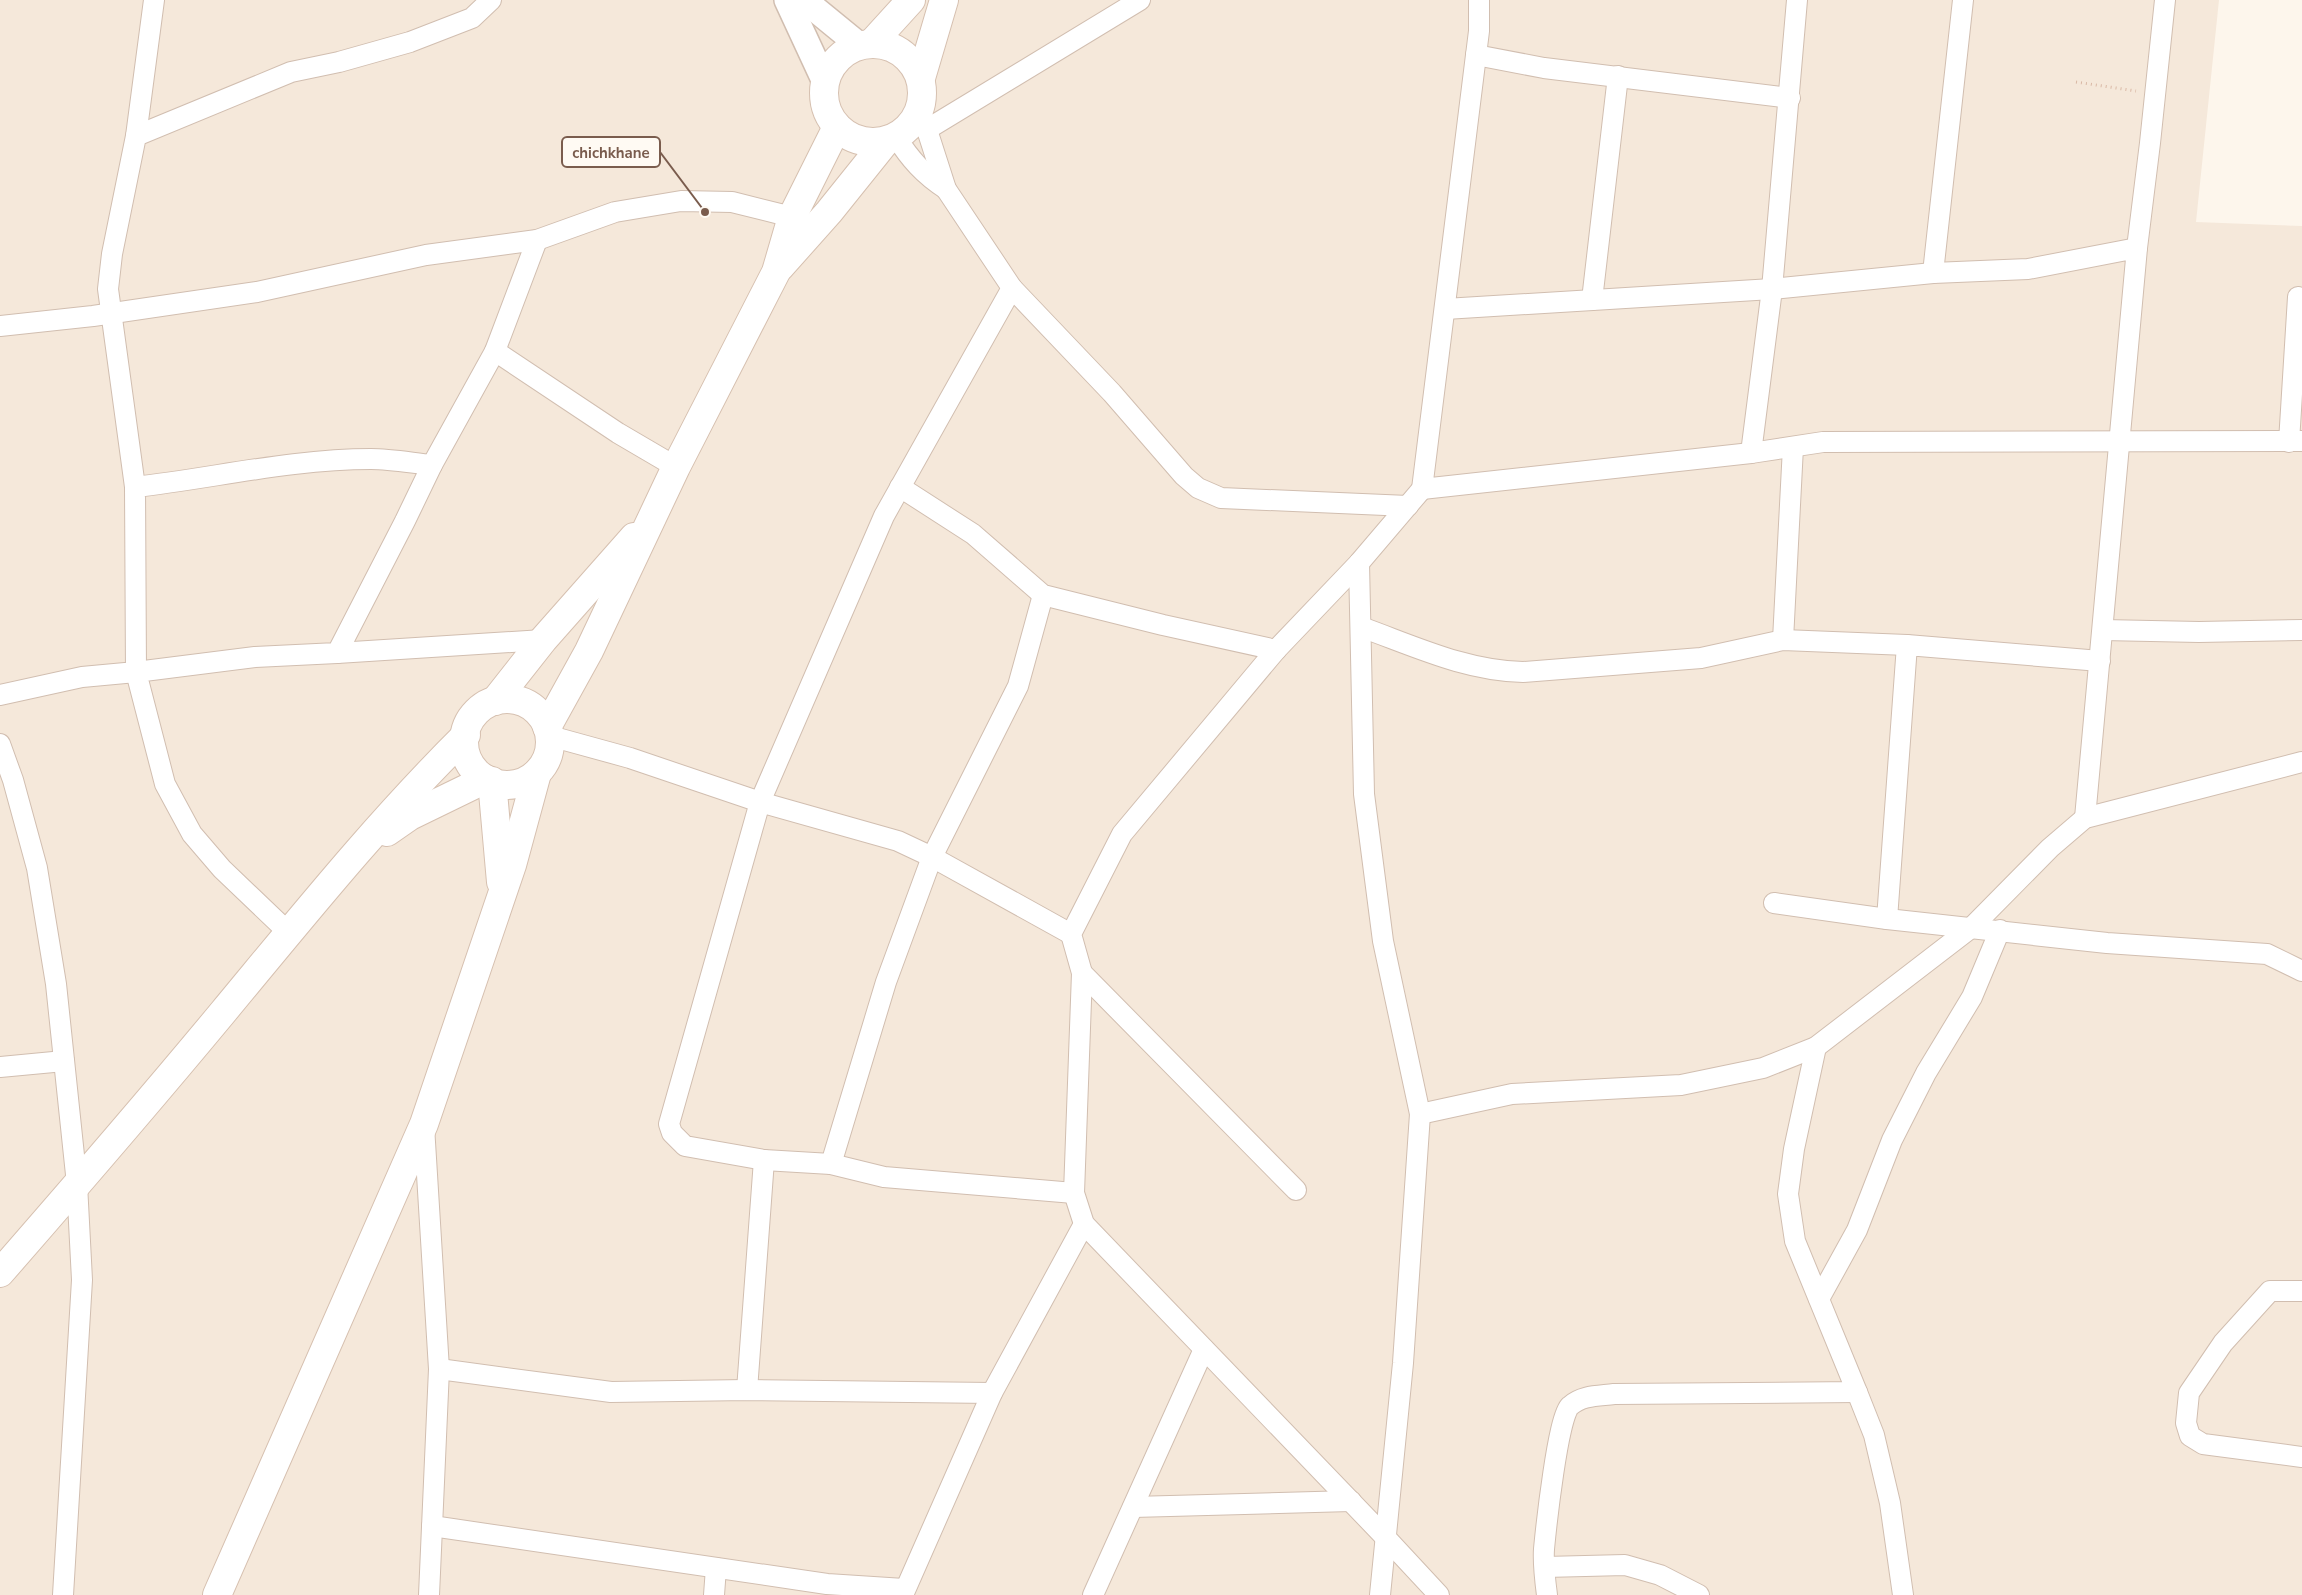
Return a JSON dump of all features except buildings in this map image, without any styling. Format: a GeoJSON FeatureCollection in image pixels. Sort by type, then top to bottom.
{"type":"FeatureCollection","features":[{"type":"Feature","properties":{"kind":"main road"},"geometry":{"type":"LineString","coordinates":[[891,139],[861,141],[850,137],[837,127],[826,108],[825,82],[838,59],[865,44],[911,0]]}},
{"type":"Feature","properties":{"kind":"main road"},"geometry":{"type":"LineString","coordinates":[[776,272],[891,139],[914,121],[924,119],[921,78],[944,0]]}},
{"type":"Feature","properties":{"kind":"main road"},"geometry":{"type":"LineString","coordinates":[[865,44],[896,49],[911,62],[921,78]]}},
{"type":"Feature","properties":{"kind":"main road"},"geometry":{"type":"LineString","coordinates":[[217,1595],[424,1124],[502,894],[537,773],[548,754],[548,731],[589,651],[676,467],[776,272],[792,216],[837,127]]}},
{"type":"Feature","properties":{"kind":"main road"},"geometry":{"type":"LineString","coordinates":[[537,773],[526,780],[513,784],[489,780],[475,770],[468,758],[466,735],[468,726],[475,714],[495,701],[543,640],[656,512]]}},
{"type":"Feature","properties":{"kind":"main road"},"geometry":{"type":"LineString","coordinates":[[495,701],[512,699],[524,703],[536,710],[548,731]]}},
{"type":"Feature","properties":{"kind":"main road"},"geometry":{"type":"LineString","coordinates":[[0,1273],[355,854],[414,786],[466,735]]}},
{"type":"Feature","properties":{"kind":"main road"},"geometry":{"type":"LineString","coordinates":[[355,854],[410,816],[489,780]]}},
{"type":"Feature","properties":{"kind":"main road"},"geometry":{"type":"LineString","coordinates":[[489,780],[502,894]]}},
{"type":"Feature","properties":{"kind":"street"},"geometry":{"type":"LineString","coordinates":[[154,0],[136,136],[112,254],[108,289],[136,487],[136,672],[165,784],[192,834],[222,869],[289,933]]}},
{"type":"Feature","properties":{"kind":"street"},"geometry":{"type":"LineString","coordinates":[[136,136],[291,72],[367,54],[428,35],[472,18],[491,0]]}},
{"type":"Feature","properties":{"kind":"street"},"geometry":{"type":"LineString","coordinates":[[787,0],[825,82]]}},
{"type":"Feature","properties":{"kind":"street"},"geometry":{"type":"LineString","coordinates":[[804,0],[865,44]]}},
{"type":"Feature","properties":{"kind":"street"},"geometry":{"type":"LineString","coordinates":[[1140,0],[924,119],[946,189],[1012,288],[1112,393],[1184,476],[1198,488],[1221,498],[1408,506]]}},
{"type":"Feature","properties":{"kind":"street"},"geometry":{"type":"LineString","coordinates":[[1439,1595],[1084,1224],[1074,1193],[1082,973],[1071,934],[1122,834],[1276,650],[1359,563],[1422,489],[1479,31],[1479,0]]}},
{"type":"Feature","properties":{"kind":"street"},"geometry":{"type":"LineString","coordinates":[[1751,453],[1772,289],[1797,0]]}},
{"type":"Feature","properties":{"kind":"street"},"geometry":{"type":"LineString","coordinates":[[1933,273],[1963,0]]}},
{"type":"Feature","properties":{"kind":"street"},"geometry":{"type":"LineString","coordinates":[[2085,818],[2136,248],[2150,144],[2165,0]]}},
{"type":"Feature","properties":{"kind":"street"},"geometry":{"type":"LineString","coordinates":[[1476,55],[1544,68],[1790,98]]}},
{"type":"Feature","properties":{"kind":"street"},"geometry":{"type":"LineString","coordinates":[[1592,300],[1618,76]]}},
{"type":"Feature","properties":{"kind":"street"},"geometry":{"type":"LineString","coordinates":[[891,139],[928,177],[946,189]]}},
{"type":"Feature","properties":{"kind":"street"},"geometry":{"type":"LineString","coordinates":[[0,326],[111,314],[257,292],[426,255],[537,240],[616,212],[682,201],[732,202],[792,216]]}},
{"type":"Feature","properties":{"kind":"street"},"geometry":{"type":"LineString","coordinates":[[336,653],[432,465],[495,351],[537,240]]}},
{"type":"Feature","properties":{"kind":"street"},"geometry":{"type":"LineString","coordinates":[[1445,308],[1772,289],[1933,273],[2028,269],[2136,248]]}},
{"type":"Feature","properties":{"kind":"street"},"geometry":{"type":"LineString","coordinates":[[1012,288],[884,516],[760,802],[669,1124],[672,1133],[685,1146],[764,1160],[831,1164],[884,1177],[1074,1193]]}},
{"type":"Feature","properties":{"kind":"street"},"geometry":{"type":"LineString","coordinates":[[1422,489],[1751,453],[1823,442],[2295,441],[2298,297]]}},
{"type":"Feature","properties":{"kind":"street"},"geometry":{"type":"LineString","coordinates":[[495,351],[618,432],[676,467]]}},
{"type":"Feature","properties":{"kind":"street"},"geometry":{"type":"LineString","coordinates":[[1783,640],[1793,447]]}},
{"type":"Feature","properties":{"kind":"street"},"geometry":{"type":"LineString","coordinates":[[136,487],[300,464],[372,459],[432,465]]}},
{"type":"Feature","properties":{"kind":"street"},"geometry":{"type":"LineString","coordinates":[[900,486],[973,534],[1043,595],[1276,650]]}},
{"type":"Feature","properties":{"kind":"street"},"geometry":{"type":"LineString","coordinates":[[1359,563],[1364,794],[1383,941],[1420,1114],[1403,1363],[1380,1595]]}},
{"type":"Feature","properties":{"kind":"street"},"geometry":{"type":"LineString","coordinates":[[831,1164],[886,982],[932,857],[1018,686],[1043,595]]}},
{"type":"Feature","properties":{"kind":"street"},"geometry":{"type":"LineString","coordinates":[[1361,627],[1462,664],[1500,671],[1523,672],[1701,658],[1783,640],[1906,645],[2100,661]]}},
{"type":"Feature","properties":{"kind":"street"},"geometry":{"type":"LineString","coordinates":[[2103,630],[2199,632],[2302,630]]}},
{"type":"Feature","properties":{"kind":"street"},"geometry":{"type":"LineString","coordinates":[[0,695],[82,677],[255,657],[543,640]]}},
{"type":"Feature","properties":{"kind":"street"},"geometry":{"type":"LineString","coordinates":[[1887,919],[1906,645]]}},
{"type":"Feature","properties":{"kind":"street"},"geometry":{"type":"LineString","coordinates":[[548,731],[760,802],[898,841],[932,857],[1071,934]]}},
{"type":"Feature","properties":{"kind":"street"},"geometry":{"type":"LineString","coordinates":[[0,744],[37,868],[56,984],[77,1184],[82,1280],[63,1595]]}},
{"type":"Feature","properties":{"kind":"street"},"geometry":{"type":"LineString","coordinates":[[1420,1114],[1512,1094],[1681,1085],[1764,1068],[1816,1047],[1972,927],[2050,848],[2085,818],[2302,762]]}},
{"type":"Feature","properties":{"kind":"street"},"geometry":{"type":"LineString","coordinates":[[1774,903],[1887,919],[2108,943],[2266,954],[2302,971]]}},
{"type":"Feature","properties":{"kind":"street"},"geometry":{"type":"LineString","coordinates":[[1819,1299],[1857,1230],[1892,1140],[1926,1073],[1972,997],[2000,930]]}},
{"type":"Feature","properties":{"kind":"street"},"geometry":{"type":"LineString","coordinates":[[1082,973],[1296,1190]]}},
{"type":"Feature","properties":{"kind":"street"},"geometry":{"type":"LineString","coordinates":[[1816,1047],[1794,1149],[1788,1194],[1795,1241],[1874,1435],[1890,1503],[1903,1595]]}},
{"type":"Feature","properties":{"kind":"street"},"geometry":{"type":"LineString","coordinates":[[0,1067],[64,1061]]}},
{"type":"Feature","properties":{"kind":"street"},"geometry":{"type":"LineString","coordinates":[[424,1124],[439,1369],[429,1595]]}},
{"type":"Feature","properties":{"kind":"street"},"geometry":{"type":"LineString","coordinates":[[747,1390],[764,1160]]}},
{"type":"Feature","properties":{"kind":"street"},"geometry":{"type":"LineString","coordinates":[[432,1526],[828,1584],[904,1592],[992,1394],[1084,1224]]}},
{"type":"Feature","properties":{"kind":"street"},"geometry":{"type":"LineString","coordinates":[[2302,1291],[2270,1291],[2223,1343],[2189,1393],[2186,1423],[2190,1436],[2203,1444],[2302,1457]]}},
{"type":"Feature","properties":{"kind":"street"},"geometry":{"type":"LineString","coordinates":[[1093,1595],[1204,1349]]}},
{"type":"Feature","properties":{"kind":"street"},"geometry":{"type":"LineString","coordinates":[[439,1369],[611,1392],[747,1390],[992,1394]]}},
{"type":"Feature","properties":{"kind":"street"},"geometry":{"type":"LineString","coordinates":[[1547,1595],[1544,1551],[1548,1515],[1565,1413],[1570,1406],[1586,1397],[1614,1394],[1857,1392]]}},
{"type":"Feature","properties":{"kind":"street"},"geometry":{"type":"LineString","coordinates":[[1133,1507],[1351,1501]]}},
{"type":"Feature","properties":{"kind":"street"},"geometry":{"type":"LineString","coordinates":[[1545,1566],[1625,1565],[1660,1575],[1698,1595]]}},
{"type":"Feature","properties":{"kind":"street"},"geometry":{"type":"LineString","coordinates":[[714,1595],[716,1568]]}},
{"type":"Feature","properties":{"kind":"path"},"geometry":{"type":"LineString","coordinates":[[2076,82],[2154,94]]}},
{"type":"Feature","properties":{"kind":"shaded area"},"geometry":{"type":"Polygon","coordinates":[[[0,0],[2219,0],[2196,222],[2302,226],[2302,1595],[0,1595],[0,0]]]}},
{"type":"Feature","properties":{"kind":"place","name":"chichkhane"},"geometry":{"type":"Point","coordinates":[705,212]}}]}
